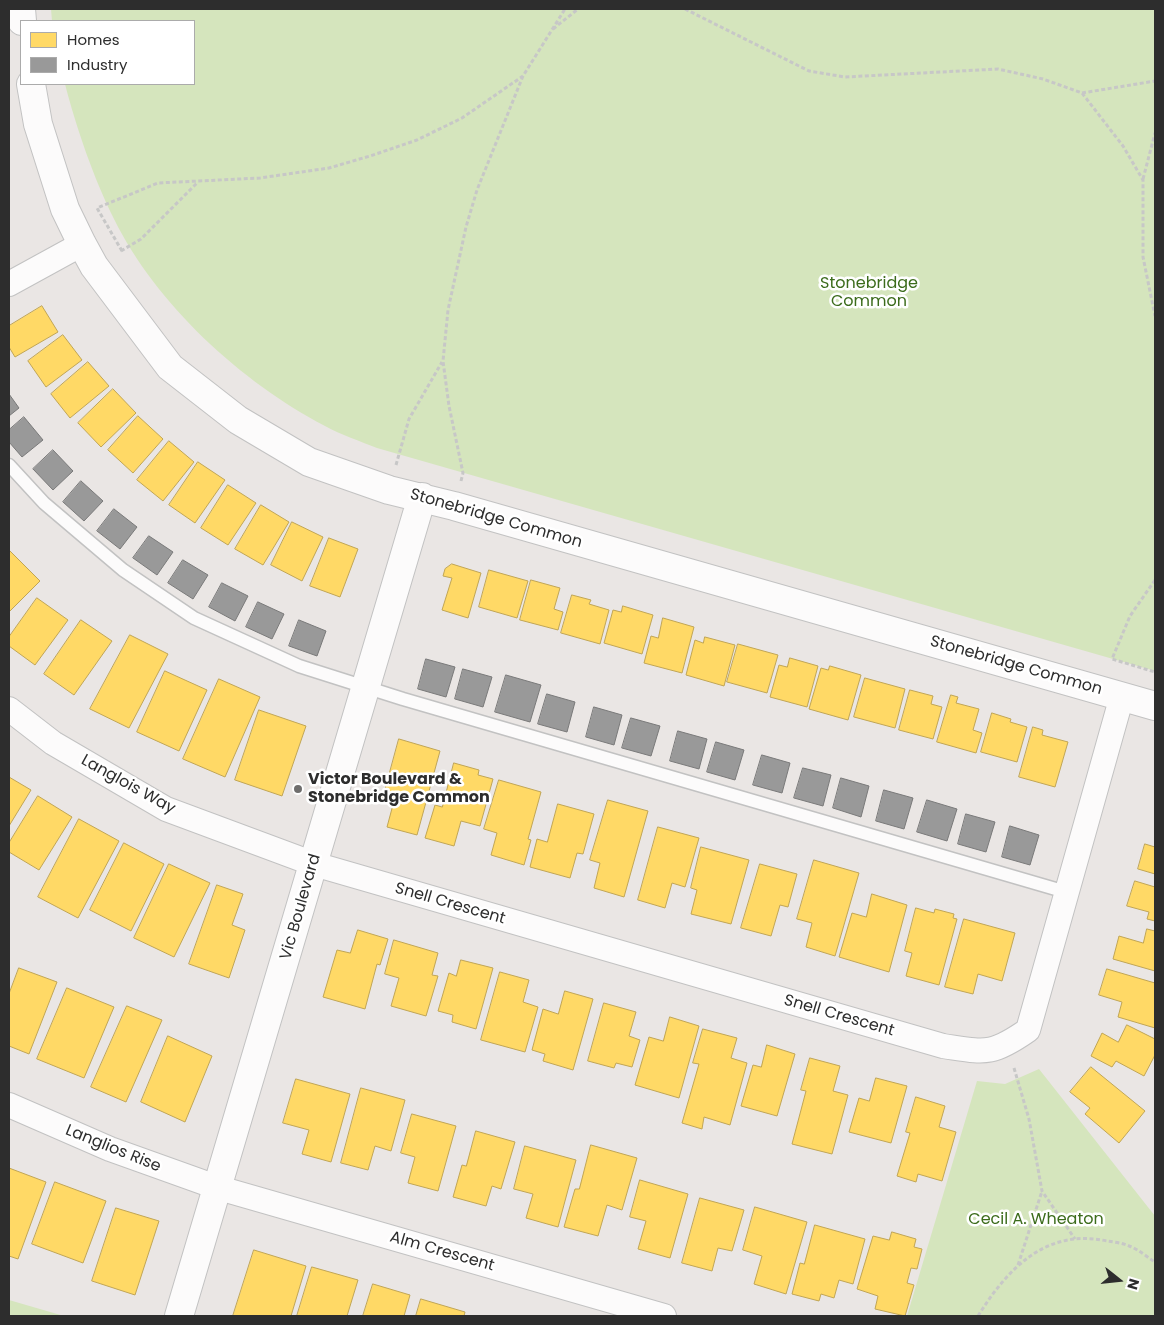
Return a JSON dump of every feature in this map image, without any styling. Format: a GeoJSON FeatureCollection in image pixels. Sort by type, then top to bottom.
{"type":"FeatureCollection","features":[{"type":"Feature","properties":{"kind":"street","name":"Stonebridge Common"},"geometry":{"type":"LineString","coordinates":[[31,85],[38,124],[65,208],[88,255],[170,366],[238,420],[309,462],[389,490],[454,506],[1155,706]]}},
{"type":"Feature","properties":{"kind":"street"},"geometry":{"type":"LineString","coordinates":[[9,284],[88,255]]}},
{"type":"Feature","properties":{"kind":"street","name":"Vic Boulevard"},"geometry":{"type":"LineString","coordinates":[[179,1316],[219,1188],[422,497]]}},
{"type":"Feature","properties":{"kind":"street","name":"Snell Crescent"},"geometry":{"type":"LineString","coordinates":[[314,864],[943,1046],[985,1052],[1007,1045],[1028,1030],[1122,696]]}},
{"type":"Feature","properties":{"kind":"street","name":"Langlois Way"},"geometry":{"type":"LineString","coordinates":[[9,709],[54,743],[166,809],[314,864]]}},
{"type":"Feature","properties":{"kind":"street","name":"Langlios Rise"},"geometry":{"type":"LineString","coordinates":[[9,1105],[110,1149],[219,1188]]}},
{"type":"Feature","properties":{"kind":"street","name":"Alm Crescent"},"geometry":{"type":"LineString","coordinates":[[219,1188],[664,1316]]}},
{"type":"Feature","properties":{"kind":"lane"},"geometry":{"type":"LineString","coordinates":[[9,465],[44,503],[123,570],[194,618],[299,666],[1066,892]]}},
{"type":"Feature","properties":{"kind":"path"},"geometry":{"type":"LineString","coordinates":[[454,506],[464,473],[449,406],[443,361],[448,310],[466,227],[477,190],[524,76],[565,9]]}},
{"type":"Feature","properties":{"kind":"path"},"geometry":{"type":"LineString","coordinates":[[550,31],[578,9]]}},
{"type":"Feature","properties":{"kind":"path"},"geometry":{"type":"LineString","coordinates":[[685,9],[809,71],[845,76],[998,70],[1043,79],[1082,92],[1155,81]]}},
{"type":"Feature","properties":{"kind":"path"},"geometry":{"type":"LineString","coordinates":[[122,251],[97,208],[158,183],[260,178],[319,170],[370,156],[418,140],[462,118],[524,76]]}},
{"type":"Feature","properties":{"kind":"path"},"geometry":{"type":"LineString","coordinates":[[1082,92],[1123,146],[1143,180]]}},
{"type":"Feature","properties":{"kind":"path"},"geometry":{"type":"LineString","coordinates":[[1155,133],[1143,180],[1143,257],[1155,316]]}},
{"type":"Feature","properties":{"kind":"path"},"geometry":{"type":"LineString","coordinates":[[88,255],[122,251],[141,239],[198,182]]}},
{"type":"Feature","properties":{"kind":"path"},"geometry":{"type":"LineString","coordinates":[[389,490],[409,419],[443,361]]}},
{"type":"Feature","properties":{"kind":"path"},"geometry":{"type":"LineString","coordinates":[[1155,580],[1130,616],[1112,659],[1155,672]]}},
{"type":"Feature","properties":{"kind":"path"},"geometry":{"type":"LineString","coordinates":[[1021,1091],[1029,1119],[1042,1191],[1075,1239]]}},
{"type":"Feature","properties":{"kind":"path"},"geometry":{"type":"LineString","coordinates":[[1018,1265],[1042,1191]]}},
{"type":"Feature","properties":{"kind":"path"},"geometry":{"type":"LineString","coordinates":[[978,1316],[992,1294],[1018,1265],[1053,1242],[1088,1237],[1129,1245],[1155,1262]]}},
{"type":"Feature","properties":{"kind":"green space","name":"Stonebridge Common"},"geometry":{"type":"Polygon","coordinates":[[[51,9],[1155,9],[1155,671],[377,448],[331,429],[294,408],[232,364],[177,310],[153,281],[114,219],[99,187],[74,118],[65,85],[195,85],[195,20],[52,20],[51,9]]]}},
{"type":"Feature","properties":{"kind":"green space","name":"Cecil A. Wheaton"},"geometry":{"type":"Polygon","coordinates":[[[1039,1069],[1155,1216],[1155,1316],[907,1316],[977,1081],[1005,1084],[1039,1069]]]}},
{"type":"Feature","properties":{"kind":"green space"},"geometry":{"type":"Polygon","coordinates":[[[9,1300],[64,1316],[9,1316],[9,1300]]]}},
{"type":"Feature","properties":{"kind":"building: Homes"},"geometry":{"type":"Polygon","coordinates":[[[42,306],[58,332],[15,357],[9,347],[9,326],[42,306]]]}},
{"type":"Feature","properties":{"kind":"building: Homes"},"geometry":{"type":"Polygon","coordinates":[[[63,335],[82,360],[46,387],[28,361],[63,335]]]}},
{"type":"Feature","properties":{"kind":"building: Homes"},"geometry":{"type":"Polygon","coordinates":[[[88,362],[109,386],[70,418],[51,394],[88,362]]]}},
{"type":"Feature","properties":{"kind":"building: Homes"},"geometry":{"type":"Polygon","coordinates":[[[113,389],[136,413],[101,447],[78,423],[113,389]]]}},
{"type":"Feature","properties":{"kind":"building: Homes"},"geometry":{"type":"Polygon","coordinates":[[[138,416],[163,439],[133,473],[108,450],[138,416]]]}},
{"type":"Feature","properties":{"kind":"building: Homes"},"geometry":{"type":"Polygon","coordinates":[[[169,441],[194,462],[163,501],[137,480],[169,441]]]}},
{"type":"Feature","properties":{"kind":"building: Homes"},"geometry":{"type":"Polygon","coordinates":[[[198,462],[225,480],[195,523],[169,505],[198,462]]]}},
{"type":"Feature","properties":{"kind":"building: Homes"},"geometry":{"type":"Polygon","coordinates":[[[228,485],[256,503],[228,545],[201,528],[228,485]]]}},
{"type":"Feature","properties":{"kind":"building: Homes"},"geometry":{"type":"Polygon","coordinates":[[[261,505],[289,522],[263,565],[235,549],[261,505]]]}},
{"type":"Feature","properties":{"kind":"building: Homes"},"geometry":{"type":"Polygon","coordinates":[[[292,522],[323,537],[302,581],[271,565],[292,522]]]}},
{"type":"Feature","properties":{"kind":"building: Homes"},"geometry":{"type":"Polygon","coordinates":[[[329,538],[358,549],[340,597],[310,586],[329,538]]]}},
{"type":"Feature","properties":{"kind":"building: Homes"},"geometry":{"type":"Polygon","coordinates":[[[9,550],[40,581],[9,612],[9,550]]]}},
{"type":"Feature","properties":{"kind":"building: Homes"},"geometry":{"type":"Polygon","coordinates":[[[452,564],[481,573],[468,618],[442,610],[452,578],[443,576],[445,569],[452,564]]]}},
{"type":"Feature","properties":{"kind":"building: Homes"},"geometry":{"type":"Polygon","coordinates":[[[489,570],[528,581],[517,618],[479,607],[489,570]]]}},
{"type":"Feature","properties":{"kind":"building: Homes"},"geometry":{"type":"Polygon","coordinates":[[[531,580],[560,588],[554,609],[563,612],[558,630],[520,620],[531,580]]]}},
{"type":"Feature","properties":{"kind":"building: Homes"},"geometry":{"type":"Polygon","coordinates":[[[572,595],[591,600],[589,604],[609,610],[600,644],[561,633],[572,595]]]}},
{"type":"Feature","properties":{"kind":"building: Homes"},"geometry":{"type":"Polygon","coordinates":[[[37,598],[68,620],[35,665],[9,646],[9,637],[37,598]]]}},
{"type":"Feature","properties":{"kind":"building: Homes"},"geometry":{"type":"Polygon","coordinates":[[[623,606],[653,615],[642,654],[604,643],[613,610],[621,612],[623,606]]]}},
{"type":"Feature","properties":{"kind":"building: Homes"},"geometry":{"type":"Polygon","coordinates":[[[663,618],[694,627],[682,673],[644,663],[651,636],[658,638],[663,618]]]}},
{"type":"Feature","properties":{"kind":"building: Homes"},"geometry":{"type":"Polygon","coordinates":[[[81,620],[112,641],[74,695],[44,674],[81,620]]]}},
{"type":"Feature","properties":{"kind":"building: Homes"},"geometry":{"type":"Polygon","coordinates":[[[130,635],[168,654],[129,728],[90,709],[130,635]]]}},
{"type":"Feature","properties":{"kind":"building: Homes"},"geometry":{"type":"Polygon","coordinates":[[[705,637],[735,645],[724,686],[686,675],[695,640],[703,643],[705,637]]]}},
{"type":"Feature","properties":{"kind":"building: Homes"},"geometry":{"type":"Polygon","coordinates":[[[738,644],[778,655],[767,693],[727,682],[738,644]]]}},
{"type":"Feature","properties":{"kind":"building: Homes"},"geometry":{"type":"Polygon","coordinates":[[[790,658],[818,666],[807,707],[770,697],[779,665],[787,667],[790,658]]]}},
{"type":"Feature","properties":{"kind":"building: Homes"},"geometry":{"type":"Polygon","coordinates":[[[830,666],[861,675],[848,720],[809,709],[821,668],[828,670],[830,666]]]}},
{"type":"Feature","properties":{"kind":"building: Homes"},"geometry":{"type":"Polygon","coordinates":[[[165,671],[207,690],[179,751],[137,732],[165,671]]]}},
{"type":"Feature","properties":{"kind":"building: Homes"},"geometry":{"type":"Polygon","coordinates":[[[865,678],[905,689],[895,728],[854,717],[865,678]]]}},
{"type":"Feature","properties":{"kind":"building: Homes"},"geometry":{"type":"Polygon","coordinates":[[[219,679],[260,697],[225,777],[183,759],[219,679]]]}},
{"type":"Feature","properties":{"kind":"building: Homes"},"geometry":{"type":"Polygon","coordinates":[[[910,690],[933,696],[931,704],[942,707],[933,739],[899,730],[910,690]]]}},
{"type":"Feature","properties":{"kind":"building: Homes"},"geometry":{"type":"Polygon","coordinates":[[[951,695],[958,697],[956,703],[979,709],[973,730],[982,733],[976,753],[937,742],[951,695]]]}},
{"type":"Feature","properties":{"kind":"building: Homes"},"geometry":{"type":"Polygon","coordinates":[[[259,710],[306,726],[282,796],[235,780],[259,710]]]}},
{"type":"Feature","properties":{"kind":"building: Homes"},"geometry":{"type":"Polygon","coordinates":[[[992,713],[1011,719],[1010,722],[1027,727],[1017,762],[981,752],[992,713]]]}},
{"type":"Feature","properties":{"kind":"building: Homes"},"geometry":{"type":"Polygon","coordinates":[[[1033,727],[1043,730],[1042,735],[1068,742],[1055,787],[1019,777],[1033,727]]]}},
{"type":"Feature","properties":{"kind":"building: Homes"},"geometry":{"type":"Polygon","coordinates":[[[399,739],[440,751],[417,835],[387,827],[394,801],[383,798],[399,739]]]}},
{"type":"Feature","properties":{"kind":"building: Homes"},"geometry":{"type":"Polygon","coordinates":[[[454,763],[479,770],[478,775],[493,779],[480,826],[461,821],[454,846],[425,838],[435,805],[442,807],[454,763]]]}},
{"type":"Feature","properties":{"kind":"building: Homes"},"geometry":{"type":"Polygon","coordinates":[[[9,777],[31,790],[9,826],[9,777]]]}},
{"type":"Feature","properties":{"kind":"building: Homes"},"geometry":{"type":"Polygon","coordinates":[[[499,780],[541,792],[528,839],[531,840],[524,865],[491,855],[497,833],[484,829],[499,780]]]}},
{"type":"Feature","properties":{"kind":"building: Homes"},"geometry":{"type":"Polygon","coordinates":[[[38,796],[72,817],[39,870],[9,852],[9,843],[38,796]]]}},
{"type":"Feature","properties":{"kind":"building: Homes"},"geometry":{"type":"Polygon","coordinates":[[[608,800],[648,811],[624,897],[594,888],[600,863],[590,860],[608,800]]]}},
{"type":"Feature","properties":{"kind":"building: Homes"},"geometry":{"type":"Polygon","coordinates":[[[558,804],[594,814],[583,854],[577,853],[570,878],[530,867],[537,839],[547,842],[558,804]]]}},
{"type":"Feature","properties":{"kind":"building: Homes"},"geometry":{"type":"Polygon","coordinates":[[[79,819],[119,841],[78,918],[38,897],[79,819]]]}},
{"type":"Feature","properties":{"kind":"building: Homes"},"geometry":{"type":"Polygon","coordinates":[[[658,827],[699,838],[685,887],[672,883],[665,908],[638,900],[658,827]]]}},
{"type":"Feature","properties":{"kind":"building: Homes"},"geometry":{"type":"Polygon","coordinates":[[[124,843],[164,864],[131,931],[90,910],[124,843]]]}},
{"type":"Feature","properties":{"kind":"building: Homes"},"geometry":{"type":"Polygon","coordinates":[[[1145,844],[1155,847],[1155,874],[1138,869],[1145,844]]]}},
{"type":"Feature","properties":{"kind":"building: Homes"},"geometry":{"type":"Polygon","coordinates":[[[701,847],[749,860],[731,924],[691,914],[697,890],[691,888],[701,847]]]}},
{"type":"Feature","properties":{"kind":"building: Homes"},"geometry":{"type":"Polygon","coordinates":[[[814,860],[859,873],[835,956],[806,947],[812,923],[797,919],[814,860]]]}},
{"type":"Feature","properties":{"kind":"building: Homes"},"geometry":{"type":"Polygon","coordinates":[[[169,864],[210,883],[174,957],[134,938],[169,864]]]}},
{"type":"Feature","properties":{"kind":"building: Homes"},"geometry":{"type":"Polygon","coordinates":[[[760,864],[797,874],[788,907],[780,905],[771,936],[741,928],[760,864]]]}},
{"type":"Feature","properties":{"kind":"building: Homes"},"geometry":{"type":"Polygon","coordinates":[[[1135,881],[1155,887],[1155,921],[1147,919],[1149,912],[1127,906],[1135,881]]]}},
{"type":"Feature","properties":{"kind":"building: Homes"},"geometry":{"type":"Polygon","coordinates":[[[217,885],[243,894],[232,925],[245,930],[229,978],[189,964],[217,885]]]}},
{"type":"Feature","properties":{"kind":"building: Homes"},"geometry":{"type":"Polygon","coordinates":[[[872,894],[907,905],[889,972],[839,957],[852,913],[866,917],[872,894]]]}},
{"type":"Feature","properties":{"kind":"building: Homes"},"geometry":{"type":"Polygon","coordinates":[[[916,908],[934,913],[935,909],[954,914],[953,918],[957,919],[939,985],[906,976],[912,953],[905,951],[916,908]]]}},
{"type":"Feature","properties":{"kind":"building: Homes"},"geometry":{"type":"Polygon","coordinates":[[[964,919],[1015,933],[1002,981],[978,974],[973,994],[945,987],[964,919]]]}},
{"type":"Feature","properties":{"kind":"building: Homes"},"geometry":{"type":"Polygon","coordinates":[[[1147,929],[1155,931],[1155,971],[1113,959],[1119,936],[1143,943],[1147,929]]]}},
{"type":"Feature","properties":{"kind":"building: Homes"},"geometry":{"type":"Polygon","coordinates":[[[358,930],[388,939],[380,965],[377,964],[365,1009],[323,997],[337,950],[350,953],[358,930]]]}},
{"type":"Feature","properties":{"kind":"building: Homes"},"geometry":{"type":"Polygon","coordinates":[[[394,940],[438,953],[432,975],[438,976],[426,1016],[391,1006],[399,978],[385,974],[394,940]]]}},
{"type":"Feature","properties":{"kind":"building: Homes"},"geometry":{"type":"Polygon","coordinates":[[[461,960],[493,968],[476,1029],[452,1022],[453,1015],[438,1011],[449,973],[456,976],[461,960]]]}},
{"type":"Feature","properties":{"kind":"building: Homes"},"geometry":{"type":"Polygon","coordinates":[[[19,968],[57,982],[29,1054],[9,1046],[9,994],[19,968]]]}},
{"type":"Feature","properties":{"kind":"building: Homes"},"geometry":{"type":"Polygon","coordinates":[[[1107,969],[1155,983],[1155,1028],[1118,1017],[1122,1002],[1099,995],[1107,969]]]}},
{"type":"Feature","properties":{"kind":"building: Homes"},"geometry":{"type":"Polygon","coordinates":[[[500,972],[529,980],[523,1002],[538,1007],[525,1052],[481,1040],[500,972]]]}},
{"type":"Feature","properties":{"kind":"building: Homes"},"geometry":{"type":"Polygon","coordinates":[[[67,988],[114,1007],[84,1078],[37,1059],[67,988]]]}},
{"type":"Feature","properties":{"kind":"building: Homes"},"geometry":{"type":"Polygon","coordinates":[[[565,991],[593,999],[573,1070],[543,1061],[545,1054],[532,1050],[543,1009],[558,1014],[565,991]]]}},
{"type":"Feature","properties":{"kind":"building: Homes"},"geometry":{"type":"Polygon","coordinates":[[[604,1003],[636,1012],[629,1036],[640,1040],[632,1067],[616,1063],[614,1068],[588,1061],[604,1003]]]}},
{"type":"Feature","properties":{"kind":"building: Homes"},"geometry":{"type":"Polygon","coordinates":[[[127,1006],[162,1020],[126,1102],[91,1087],[127,1006]]]}},
{"type":"Feature","properties":{"kind":"building: Homes"},"geometry":{"type":"Polygon","coordinates":[[[670,1017],[699,1026],[679,1098],[635,1085],[649,1037],[663,1041],[670,1017]]]}},
{"type":"Feature","properties":{"kind":"building: Homes"},"geometry":{"type":"Polygon","coordinates":[[[1127,1025],[1155,1039],[1155,1055],[1144,1076],[1116,1061],[1112,1067],[1091,1056],[1102,1033],[1118,1042],[1127,1025]]]}},
{"type":"Feature","properties":{"kind":"building: Homes"},"geometry":{"type":"Polygon","coordinates":[[[703,1029],[737,1038],[731,1058],[747,1063],[730,1125],[704,1117],[702,1129],[682,1123],[699,1064],[693,1063],[703,1029]]]}},
{"type":"Feature","properties":{"kind":"building: Homes"},"geometry":{"type":"Polygon","coordinates":[[[168,1036],[212,1056],[185,1122],[141,1102],[168,1036]]]}},
{"type":"Feature","properties":{"kind":"building: Homes"},"geometry":{"type":"Polygon","coordinates":[[[767,1045],[795,1054],[777,1116],[741,1106],[753,1065],[761,1067],[767,1045]]]}},
{"type":"Feature","properties":{"kind":"building: Homes"},"geometry":{"type":"Polygon","coordinates":[[[810,1058],[840,1066],[833,1091],[848,1095],[832,1154],[792,1144],[806,1091],[801,1090],[810,1058]]]}},
{"type":"Feature","properties":{"kind":"building: Homes"},"geometry":{"type":"Polygon","coordinates":[[[1091,1067],[1145,1111],[1119,1143],[1085,1114],[1090,1108],[1070,1092],[1091,1067]]]}},
{"type":"Feature","properties":{"kind":"building: Homes"},"geometry":{"type":"Polygon","coordinates":[[[876,1078],[907,1086],[891,1143],[849,1132],[859,1098],[869,1101],[876,1078]]]}},
{"type":"Feature","properties":{"kind":"building: Homes"},"geometry":{"type":"Polygon","coordinates":[[[296,1079],[350,1094],[331,1162],[302,1154],[309,1130],[283,1123],[296,1079]]]}},
{"type":"Feature","properties":{"kind":"building: Homes"},"geometry":{"type":"Polygon","coordinates":[[[361,1088],[405,1100],[391,1151],[375,1146],[368,1170],[341,1163],[361,1088]]]}},
{"type":"Feature","properties":{"kind":"building: Homes"},"geometry":{"type":"Polygon","coordinates":[[[916,1097],[945,1106],[939,1127],[956,1132],[942,1181],[918,1174],[916,1182],[897,1176],[910,1133],[906,1132],[916,1097]]]}},
{"type":"Feature","properties":{"kind":"building: Homes"},"geometry":{"type":"Polygon","coordinates":[[[412,1114],[456,1126],[438,1191],[408,1183],[415,1157],[401,1153],[412,1114]]]}},
{"type":"Feature","properties":{"kind":"building: Homes"},"geometry":{"type":"Polygon","coordinates":[[[476,1131],[515,1142],[501,1189],[492,1186],[486,1206],[453,1197],[462,1165],[466,1166],[476,1131]]]}},
{"type":"Feature","properties":{"kind":"building: Homes"},"geometry":{"type":"Polygon","coordinates":[[[591,1145],[637,1158],[622,1210],[607,1205],[598,1236],[564,1227],[575,1189],[579,1189],[591,1145]]]}},
{"type":"Feature","properties":{"kind":"building: Homes"},"geometry":{"type":"Polygon","coordinates":[[[525,1146],[576,1160],[558,1227],[526,1218],[533,1194],[514,1189],[525,1146]]]}},
{"type":"Feature","properties":{"kind":"building: Homes"},"geometry":{"type":"Polygon","coordinates":[[[9,1168],[46,1182],[18,1259],[9,1256],[9,1168]]]}},
{"type":"Feature","properties":{"kind":"building: Homes"},"geometry":{"type":"Polygon","coordinates":[[[640,1180],[688,1194],[670,1258],[638,1249],[646,1221],[630,1217],[640,1180]]]}},
{"type":"Feature","properties":{"kind":"building: Homes"},"geometry":{"type":"Polygon","coordinates":[[[55,1182],[106,1201],[83,1263],[32,1244],[55,1182]]]}},
{"type":"Feature","properties":{"kind":"building: Homes"},"geometry":{"type":"Polygon","coordinates":[[[700,1198],[744,1210],[732,1251],[718,1248],[712,1271],[682,1263],[700,1198]]]}},
{"type":"Feature","properties":{"kind":"building: Homes"},"geometry":{"type":"Polygon","coordinates":[[[755,1207],[807,1222],[786,1294],[754,1284],[762,1256],[743,1250],[755,1207]]]}},
{"type":"Feature","properties":{"kind":"building: Homes"},"geometry":{"type":"Polygon","coordinates":[[[116,1208],[159,1221],[135,1295],[92,1281],[116,1208]]]}},
{"type":"Feature","properties":{"kind":"building: Homes"},"geometry":{"type":"Polygon","coordinates":[[[815,1225],[865,1239],[853,1284],[839,1280],[834,1298],[821,1294],[819,1301],[792,1294],[800,1263],[804,1264],[815,1225]]]}},
{"type":"Feature","properties":{"kind":"building: Homes"},"geometry":{"type":"Polygon","coordinates":[[[892,1232],[916,1239],[914,1247],[922,1249],[917,1269],[911,1268],[907,1283],[914,1285],[905,1316],[875,1309],[878,1296],[857,1289],[873,1236],[889,1240],[892,1232]]]}},
{"type":"Feature","properties":{"kind":"building: Homes"},"geometry":{"type":"Polygon","coordinates":[[[254,1250],[306,1266],[291,1316],[233,1316],[254,1250]]]}},
{"type":"Feature","properties":{"kind":"building: Homes"},"geometry":{"type":"Polygon","coordinates":[[[312,1267],[358,1280],[347,1316],[297,1316],[312,1267]]]}},
{"type":"Feature","properties":{"kind":"building: Homes"},"geometry":{"type":"Polygon","coordinates":[[[373,1284],[410,1295],[404,1316],[363,1316],[373,1284]]]}},
{"type":"Feature","properties":{"kind":"building: Homes"},"geometry":{"type":"Polygon","coordinates":[[[421,1299],[465,1312],[464,1316],[416,1316],[421,1299]]]}},
{"type":"Feature","properties":{"kind":"building: Industry"},"geometry":{"type":"Polygon","coordinates":[[[9,394],[19,408],[9,416],[9,394]]]}},
{"type":"Feature","properties":{"kind":"building: Industry"},"geometry":{"type":"Polygon","coordinates":[[[24,417],[43,440],[22,457],[9,442],[9,430],[24,417]]]}},
{"type":"Feature","properties":{"kind":"building: Industry"},"geometry":{"type":"Polygon","coordinates":[[[53,450],[73,471],[53,490],[33,469],[53,450]]]}},
{"type":"Feature","properties":{"kind":"building: Industry"},"geometry":{"type":"Polygon","coordinates":[[[81,481],[103,501],[84,521],[63,502],[81,481]]]}},
{"type":"Feature","properties":{"kind":"building: Industry"},"geometry":{"type":"Polygon","coordinates":[[[114,509],[137,527],[120,549],[97,531],[114,509]]]}},
{"type":"Feature","properties":{"kind":"building: Industry"},"geometry":{"type":"Polygon","coordinates":[[[149,536],[173,552],[157,575],[133,558],[149,536]]]}},
{"type":"Feature","properties":{"kind":"building: Industry"},"geometry":{"type":"Polygon","coordinates":[[[183,560],[208,575],[193,599],[168,583],[183,560]]]}},
{"type":"Feature","properties":{"kind":"building: Industry"},"geometry":{"type":"Polygon","coordinates":[[[222,583],[248,596],[235,621],[209,607],[222,583]]]}},
{"type":"Feature","properties":{"kind":"building: Industry"},"geometry":{"type":"Polygon","coordinates":[[[258,602],[284,614],[272,639],[246,627],[258,602]]]}},
{"type":"Feature","properties":{"kind":"building: Industry"},"geometry":{"type":"Polygon","coordinates":[[[299,620],[326,631],[317,656],[289,646],[299,620]]]}},
{"type":"Feature","properties":{"kind":"building: Industry"},"geometry":{"type":"Polygon","coordinates":[[[426,659],[455,667],[446,697],[418,689],[426,659]]]}},
{"type":"Feature","properties":{"kind":"building: Industry"},"geometry":{"type":"Polygon","coordinates":[[[463,669],[492,677],[483,707],[455,699],[463,669]]]}},
{"type":"Feature","properties":{"kind":"building: Industry"},"geometry":{"type":"Polygon","coordinates":[[[506,675],[541,685],[530,722],[495,712],[506,675]]]}},
{"type":"Feature","properties":{"kind":"building: Industry"},"geometry":{"type":"Polygon","coordinates":[[[547,694],[575,702],[567,732],[538,724],[547,694]]]}},
{"type":"Feature","properties":{"kind":"building: Industry"},"geometry":{"type":"Polygon","coordinates":[[[594,707],[622,715],[614,745],[586,737],[594,707]]]}},
{"type":"Feature","properties":{"kind":"building: Industry"},"geometry":{"type":"Polygon","coordinates":[[[631,718],[660,726],[651,756],[622,748],[631,718]]]}},
{"type":"Feature","properties":{"kind":"building: Industry"},"geometry":{"type":"Polygon","coordinates":[[[678,731],[707,739],[699,769],[670,761],[678,731]]]}},
{"type":"Feature","properties":{"kind":"building: Industry"},"geometry":{"type":"Polygon","coordinates":[[[716,742],[744,750],[735,780],[707,772],[716,742]]]}},
{"type":"Feature","properties":{"kind":"building: Industry"},"geometry":{"type":"Polygon","coordinates":[[[762,755],[790,763],[782,793],[753,785],[762,755]]]}},
{"type":"Feature","properties":{"kind":"building: Industry"},"geometry":{"type":"Polygon","coordinates":[[[803,768],[831,775],[823,806],[794,798],[803,768]]]}},
{"type":"Feature","properties":{"kind":"building: Industry"},"geometry":{"type":"Polygon","coordinates":[[[841,778],[869,786],[861,817],[833,808],[841,778]]]}},
{"type":"Feature","properties":{"kind":"building: Industry"},"geometry":{"type":"Polygon","coordinates":[[[884,790],[913,798],[904,829],[876,821],[884,790]]]}},
{"type":"Feature","properties":{"kind":"building: Industry"},"geometry":{"type":"Polygon","coordinates":[[[927,800],[957,809],[947,841],[917,832],[927,800]]]}},
{"type":"Feature","properties":{"kind":"building: Industry"},"geometry":{"type":"Polygon","coordinates":[[[966,814],[995,822],[986,852],[958,844],[966,814]]]}},
{"type":"Feature","properties":{"kind":"building: Industry"},"geometry":{"type":"Polygon","coordinates":[[[1010,826],[1039,835],[1030,865],[1002,857],[1010,826]]]}},
{"type":"Feature","properties":{"kind":"place","name":"Victor Boulevard & Stonebridge Common"},"geometry":{"type":"Point","coordinates":[298,789]}}]}
